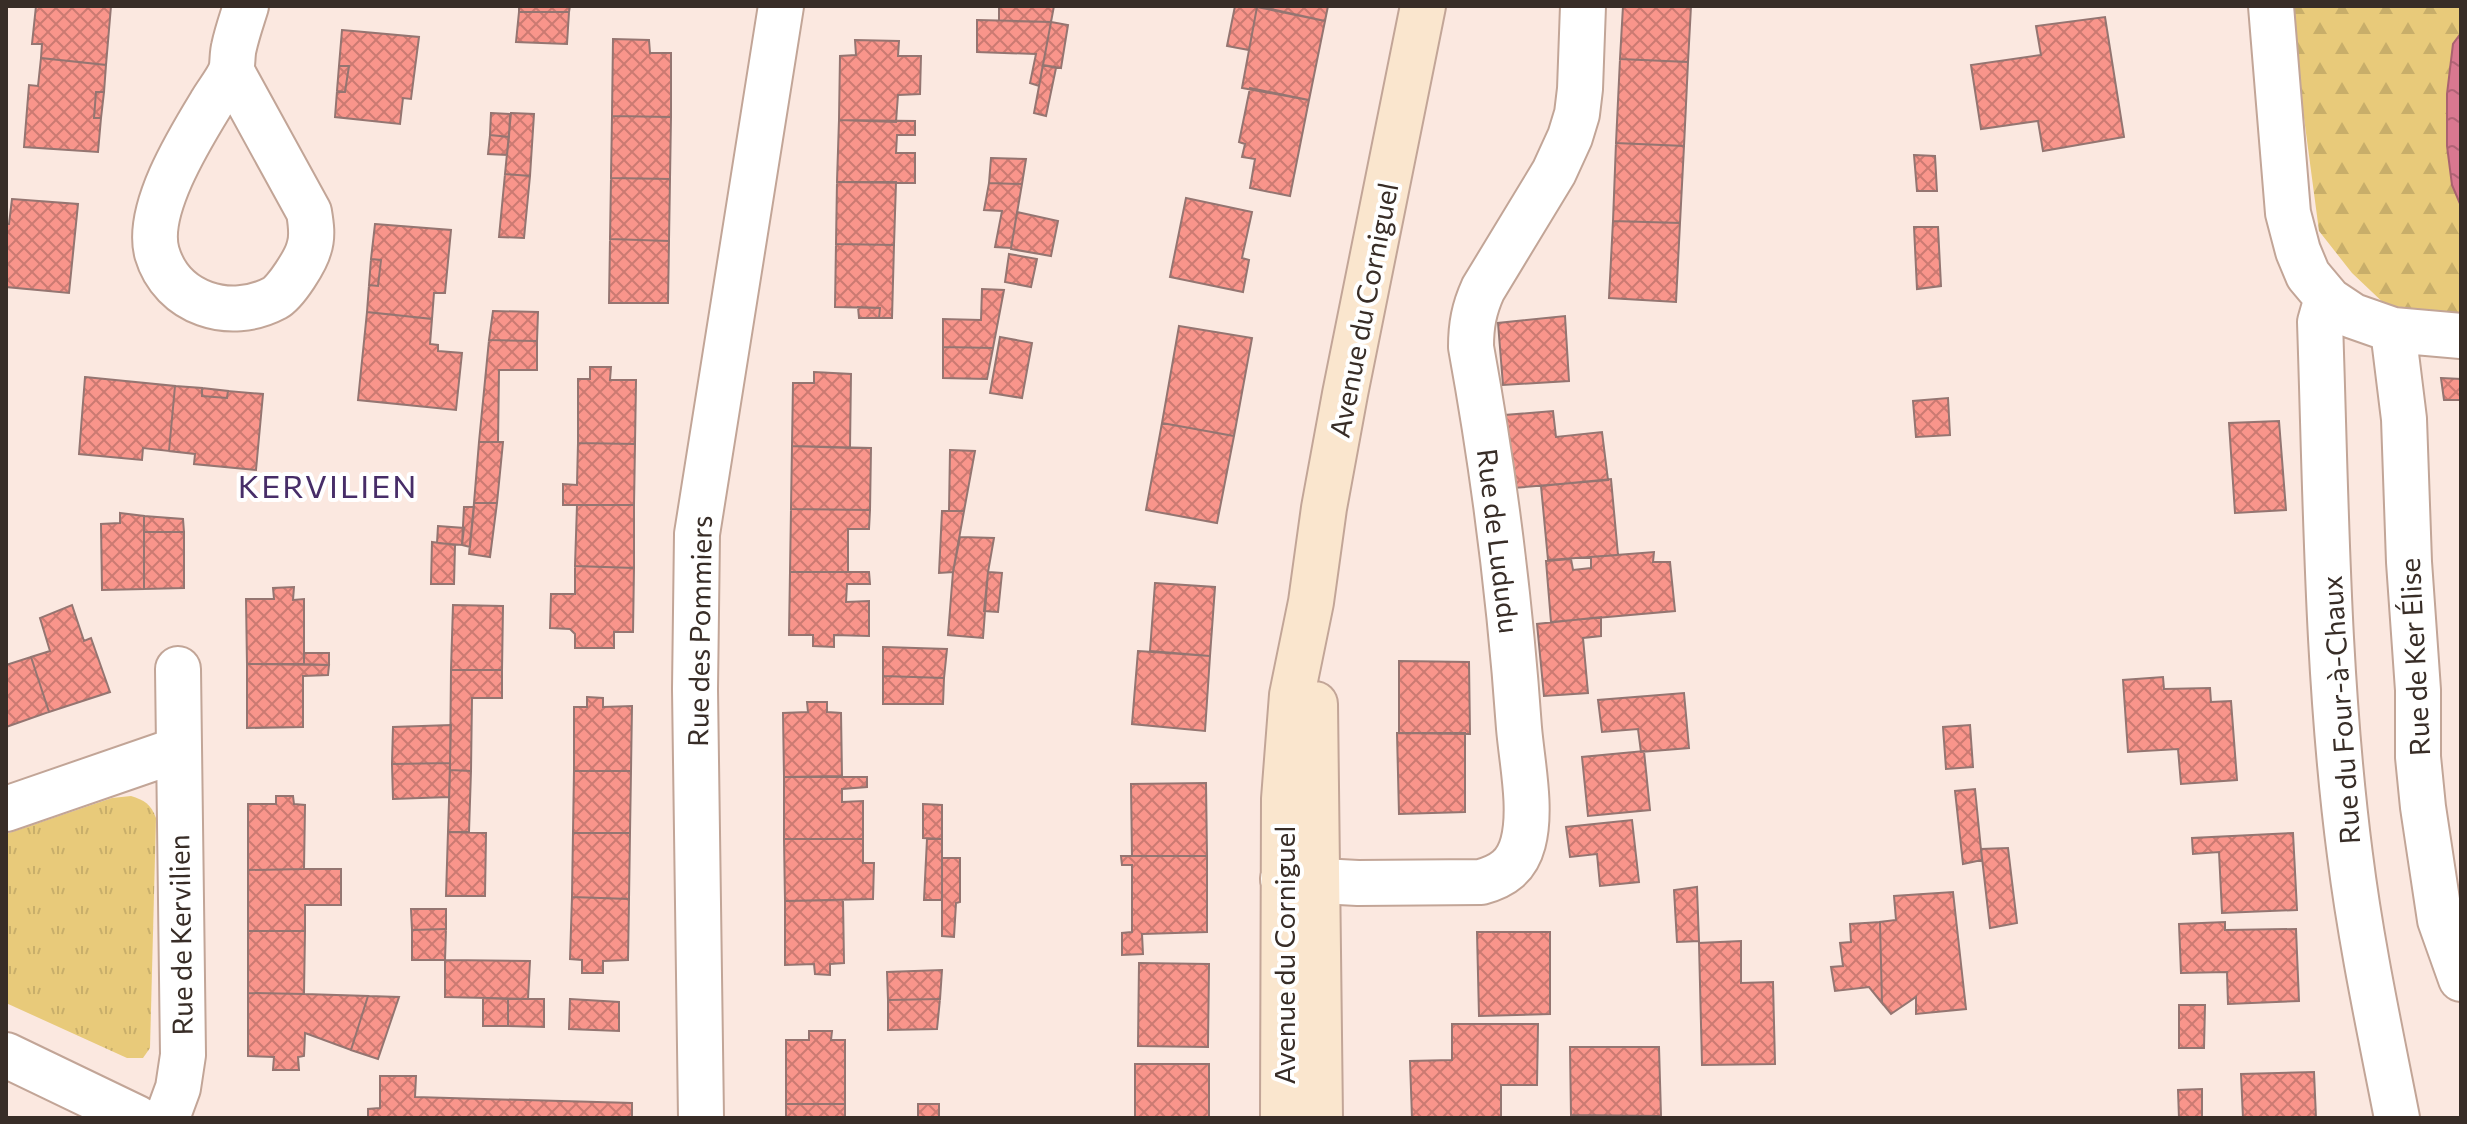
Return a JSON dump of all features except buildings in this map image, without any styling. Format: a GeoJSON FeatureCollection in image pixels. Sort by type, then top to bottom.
{"type":"FeatureCollection","features":[{"type":"Feature","properties":{"kind":"street"},"geometry":{"type":"LineString","coordinates":[[231,70],[309,212],[312,231],[309,249],[278,297],[250,306],[224,309],[199,302],[183,293],[170,280],[157,252],[155,223],[177,163],[231,70],[246,6]]}},
{"type":"Feature","properties":{"kind":"street","name":"Rue des Pommiers"},"geometry":{"type":"LineString","coordinates":[[701,1118],[695,689],[697,534],[781,6]]}},
{"type":"Feature","properties":{"kind":"street","name":"Rue de Lududu"},"geometry":{"type":"LineString","coordinates":[[1301,880],[1481,882],[1497,878],[1509,869],[1518,857],[1524,840],[1525,790],[1511,626],[1471,347],[1471,323],[1483,289],[1554,172],[1570,137],[1580,89],[1583,6]]}},
{"type":"Feature","properties":{"kind":"street"},"geometry":{"type":"LineString","coordinates":[[2271,6],[2288,213],[2308,275],[2329,300],[2353,316],[2393,330],[2461,336]]}},
{"type":"Feature","properties":{"kind":"street","name":"Avenue du Corniguel"},"geometry":{"type":"LineString","coordinates":[[1283,1118],[1301,880],[1316,741],[1311,602],[1324,508],[1409,85],[1420,10]]}},
{"type":"Feature","properties":{"kind":"street","name":"Rue du Four-à-Chaux"},"geometry":{"type":"LineString","coordinates":[[2329,300],[2320,322],[2339,753],[2350,857],[2397,1118]]}},
{"type":"Feature","properties":{"kind":"street","name":"Rue de Ker Élise"},"geometry":{"type":"LineString","coordinates":[[2393,330],[2404,419],[2418,690],[2418,757],[2423,807],[2440,920],[2461,979]]}},
{"type":"Feature","properties":{"kind":"street","name":"Rue de Kervilien"},"geometry":{"type":"LineString","coordinates":[[167,1118],[178,1088],[183,1055],[178,669]]}},
{"type":"Feature","properties":{"kind":"street"},"geometry":{"type":"LineString","coordinates":[[6,809],[177,750]]}},
{"type":"Feature","properties":{"kind":"street","name":"Avenue du Corniguel"},"geometry":{"type":"LineString","coordinates":[[1301,880],[1320,1118]]}},
{"type":"Feature","properties":{"kind":"street"},"geometry":{"type":"LineString","coordinates":[[6,1055],[137,1118]]}},
{"type":"Feature","properties":{"kind":"green space"},"geometry":{"type":"Polygon","coordinates":[[[2287,6],[2461,6],[2461,33],[2453,44],[2452,185],[2461,206],[2461,318],[2391,310],[2352,273],[2319,231],[2287,6]]]}},
{"type":"Feature","properties":{"kind":"green space"},"geometry":{"type":"Polygon","coordinates":[[[131,796],[146,803],[156,818],[150,1048],[143,1058],[127,1058],[6,1003],[6,834],[112,798],[131,796]]]}},
{"type":"Feature","properties":{"kind":"water"},"geometry":{"type":"Polygon","coordinates":[[[2461,33],[2461,206],[2452,185],[2447,146],[2447,94],[2453,44],[2461,33]]]}},
{"type":"Feature","properties":{"kind":"district","name":"KERVILIEN"},"geometry":{"type":"Point","coordinates":[328,485]}}]}
